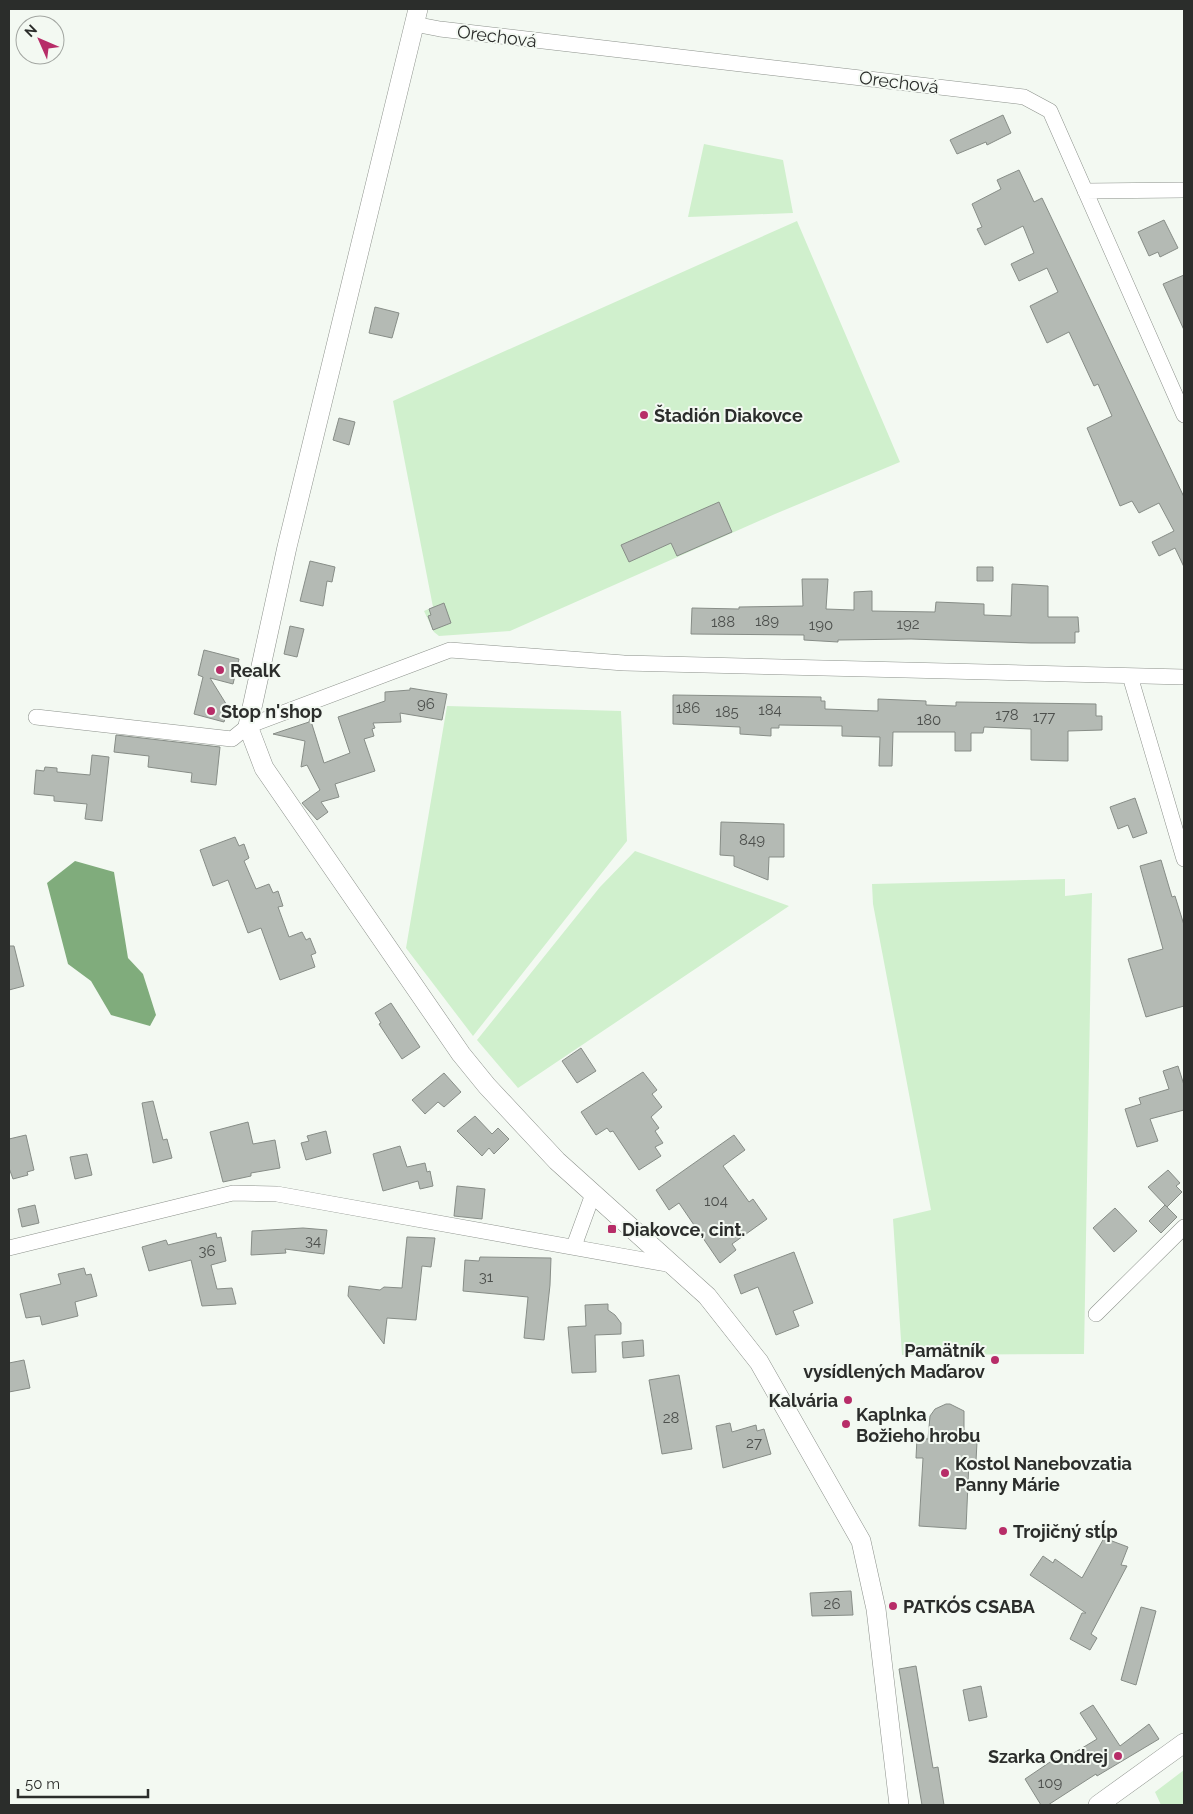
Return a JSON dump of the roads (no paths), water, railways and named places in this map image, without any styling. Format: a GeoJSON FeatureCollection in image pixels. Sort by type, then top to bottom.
{"type":"FeatureCollection","features":[{"type":"Feature","properties":{"kind":"street","name":"Orechová"},"geometry":{"type":"LineString","coordinates":[[416,16],[440,29],[1024,97],[1050,111],[1184,415]]}},
{"type":"Feature","properties":{"kind":"street"},"geometry":{"type":"LineString","coordinates":[[416,16],[287,547],[248,726],[264,768],[461,1054],[557,1161],[708,1296],[759,1362],[861,1542],[876,1609],[899,1805]]}},
{"type":"Feature","properties":{"kind":"street"},"geometry":{"type":"LineString","coordinates":[[1085,191],[1184,190]]}},
{"type":"Feature","properties":{"kind":"street"},"geometry":{"type":"LineString","coordinates":[[36,717],[232,739],[248,726],[450,650],[624,663],[1184,677]]}},
{"type":"Feature","properties":{"kind":"street"},"geometry":{"type":"LineString","coordinates":[[1130,676],[1184,859]]}},
{"type":"Feature","properties":{"kind":"street"},"geometry":{"type":"LineString","coordinates":[[9,1248],[232,1193],[277,1194],[672,1264]]}},
{"type":"Feature","properties":{"kind":"street"},"geometry":{"type":"LineString","coordinates":[[574,1246],[593,1194]]}},
{"type":"Feature","properties":{"kind":"street"},"geometry":{"type":"LineString","coordinates":[[1096,1314],[1184,1227]]}},
{"type":"Feature","properties":{"kind":"street"},"geometry":{"type":"LineString","coordinates":[[1098,1805],[1184,1743]]}},
{"type":"Feature","properties":{"kind":"place","name":"Štadión Diakovce"},"geometry":{"type":"Point","coordinates":[644,415]}},
{"type":"Feature","properties":{"kind":"place","name":"RealK"},"geometry":{"type":"Point","coordinates":[220,670]}},
{"type":"Feature","properties":{"kind":"place","name":"Stop n'shop"},"geometry":{"type":"Point","coordinates":[211,711]}},
{"type":"Feature","properties":{"kind":"place","name":"Diakovce, cint."},"geometry":{"type":"Point","coordinates":[612,1229]}},
{"type":"Feature","properties":{"kind":"place","name":"Pamätník vysídlených Maďarov"},"geometry":{"type":"Point","coordinates":[995,1360]}},
{"type":"Feature","properties":{"kind":"place","name":"Kalvária"},"geometry":{"type":"Point","coordinates":[848,1400]}},
{"type":"Feature","properties":{"kind":"place","name":"Kaplnka Božieho hrobu"},"geometry":{"type":"Point","coordinates":[846,1424]}},
{"type":"Feature","properties":{"kind":"place","name":"Kostol Nanebovzatia Panny Márie"},"geometry":{"type":"Point","coordinates":[945,1473]}},
{"type":"Feature","properties":{"kind":"place","name":"Trojičný stĺp"},"geometry":{"type":"Point","coordinates":[1003,1531]}},
{"type":"Feature","properties":{"kind":"place","name":"PATKÓS CSABA"},"geometry":{"type":"Point","coordinates":[893,1606]}},
{"type":"Feature","properties":{"kind":"place","name":"Szarka Ondrej"},"geometry":{"type":"Point","coordinates":[1118,1756]}}]}
